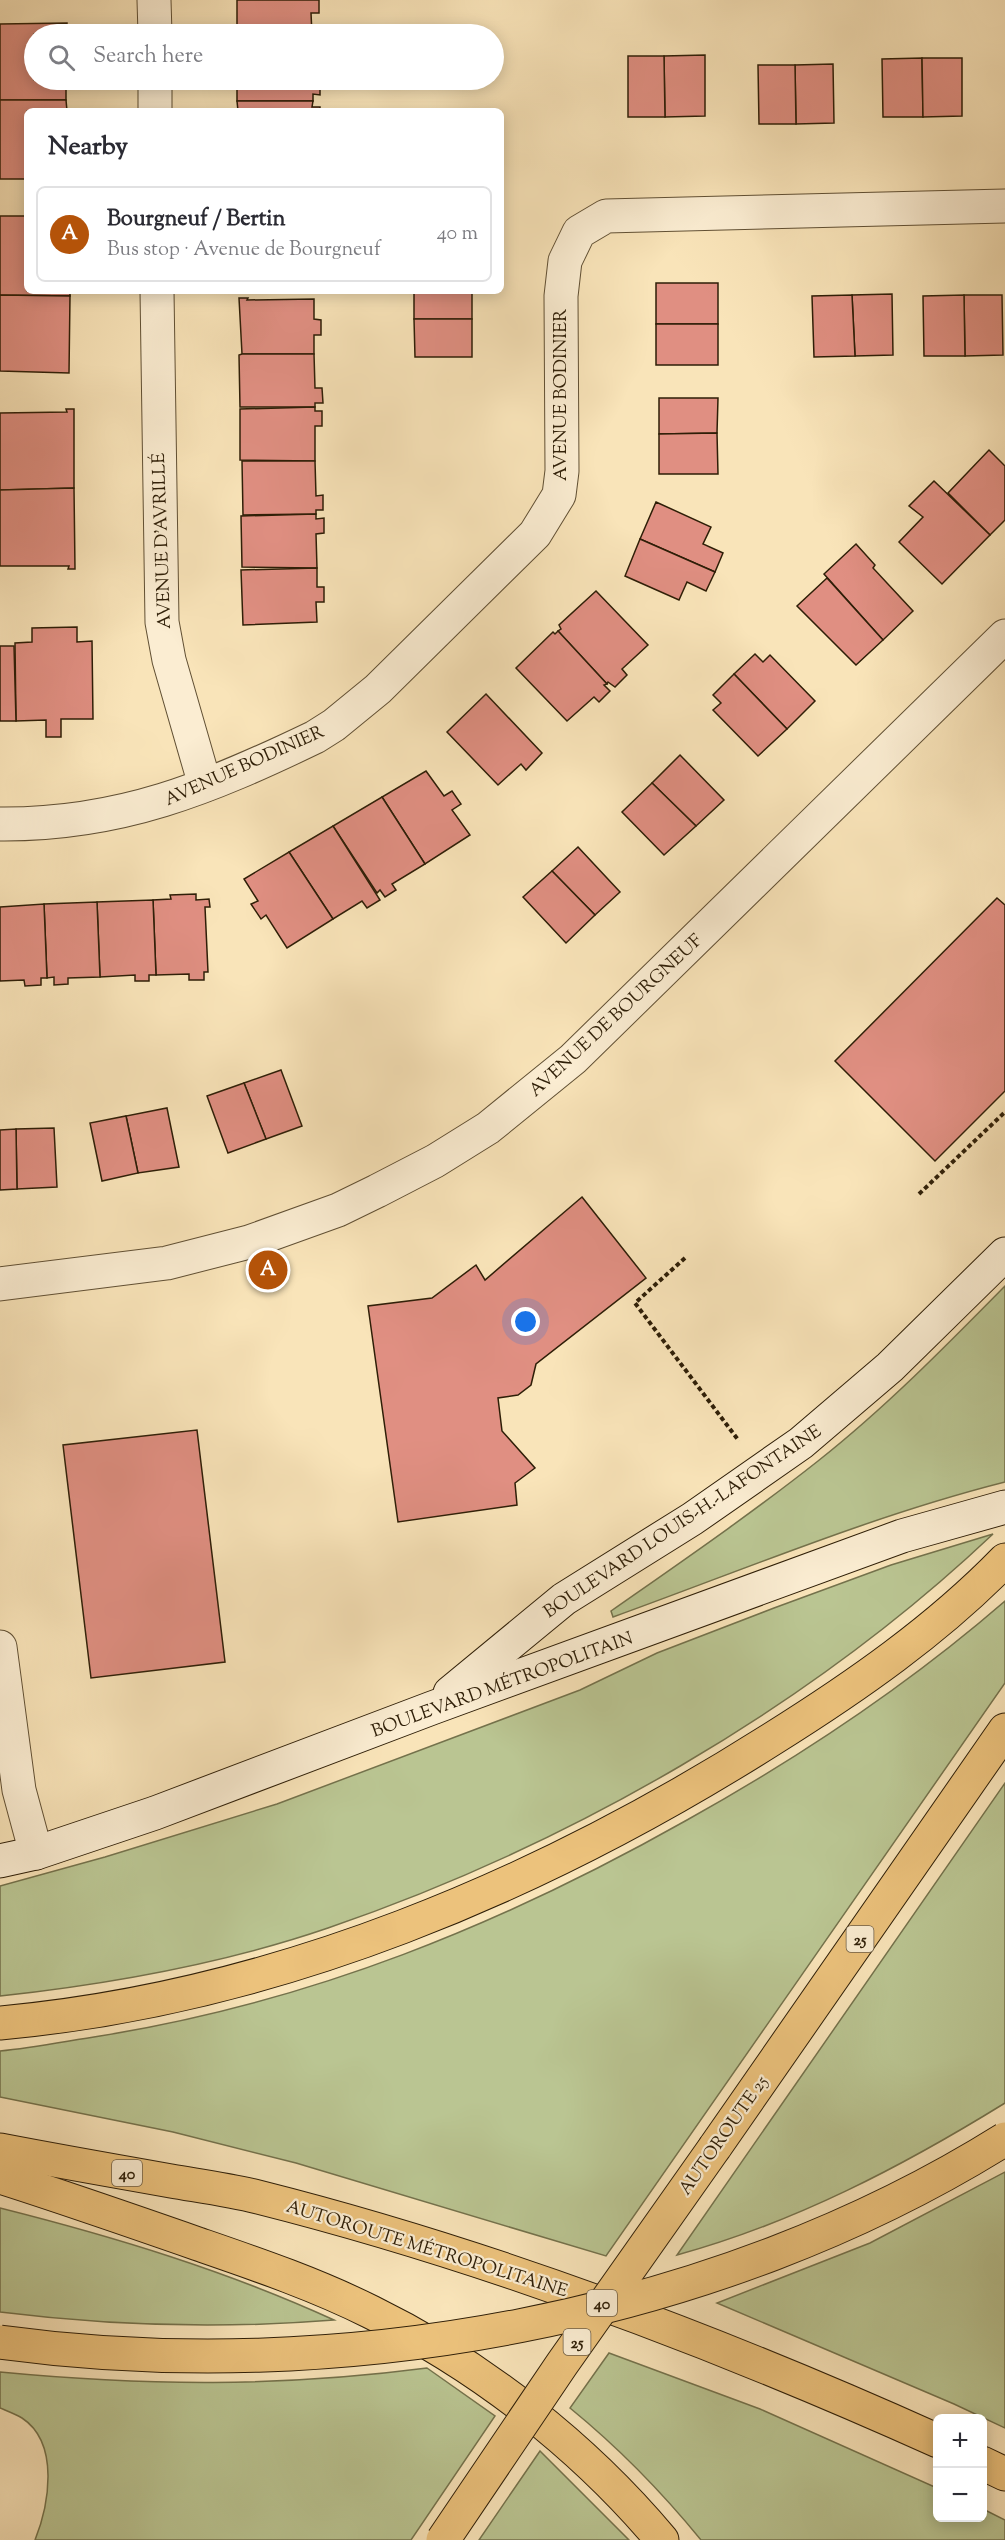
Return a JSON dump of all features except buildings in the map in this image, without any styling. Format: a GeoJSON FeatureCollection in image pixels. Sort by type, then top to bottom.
{"type":"FeatureCollection","features":[{"type":"Feature","properties":{"kind":"highway"},"geometry":{"type":"LineString","coordinates":[[0,2023],[147,2001],[216,1985],[322,1955],[445,1910],[561,1857],[681,1794],[810,1715],[902,1650],[977,1589],[1005,1560]]}},
{"type":"Feature","properties":{"kind":"highway","name":"AUTOROUTE 25"},"geometry":{"type":"LineString","coordinates":[[443,2540],[562,2364],[1005,1730]]}},
{"type":"Feature","properties":{"kind":"highway"},"geometry":{"type":"LineString","coordinates":[[0,2342],[160,2355],[285,2353],[399,2344],[520,2325],[688,2283],[797,2245],[946,2174],[1005,2139]]}},
{"type":"Feature","properties":{"kind":"highway","name":"AUTOROUTE MÉTROPOLITAINE"},"geometry":{"type":"LineString","coordinates":[[0,2150],[255,2196],[371,2227],[498,2267],[635,2315],[764,2365],[933,2439]]}},
{"type":"Feature","properties":{"kind":"highway"},"geometry":{"type":"LineString","coordinates":[[0,2177],[284,2275],[370,2312],[425,2341],[470,2369],[554,2433],[623,2498],[662,2540]]}},
{"type":"Feature","properties":{"kind":"highway"},"geometry":{"type":"LineString","coordinates":[[987,2465],[1005,2474]]}},
{"type":"Feature","properties":{"kind":"street"},"geometry":{"type":"LineString","coordinates":[[154,0],[155,24]]}},
{"type":"Feature","properties":{"kind":"street"},"geometry":{"type":"LineString","coordinates":[[155,90],[155,108]]}},
{"type":"Feature","properties":{"kind":"street","name":"AVENUE BODINIER"},"geometry":{"type":"LineString","coordinates":[[0,824],[55,823],[107,816],[159,803],[289,749],[334,725],[378,689],[535,534],[560,495],[562,471],[561,296],[565,261],[579,232],[606,216],[1005,206]]}},
{"type":"Feature","properties":{"kind":"street","name":"AVENUE D'AVRILLÉ"},"geometry":{"type":"LineString","coordinates":[[156,294],[162,622],[169,660],[205,785]]}},
{"type":"Feature","properties":{"kind":"street","name":"AVENUE DE BOURGNEUF"},"geometry":{"type":"LineString","coordinates":[[0,1284],[167,1263],[205,1255],[260,1238],[338,1210],[435,1161],[488,1128],[573,1059],[1005,636]]}},
{"type":"Feature","properties":{"kind":"street","name":"BOULEVARD LOUIS-H.-LAFONTAINE"},"geometry":{"type":"LineString","coordinates":[[432,1708],[564,1599],[692,1519],[801,1443],[890,1367],[1005,1254]]}},
{"type":"Feature","properties":{"kind":"street","name":"BOULEVARD MÉTROPOLITAIN"},"geometry":{"type":"LineString","coordinates":[[0,1861],[36,1853],[155,1813],[432,1708],[902,1536],[1005,1507]]}},
{"type":"Feature","properties":{"kind":"street"},"geometry":{"type":"LineString","coordinates":[[0,1647],[19,1790],[36,1853]]}},
{"type":"Feature","properties":{"kind":"path"},"geometry":{"type":"LineString","coordinates":[[919,1194],[1005,1112]]}},
{"type":"Feature","properties":{"kind":"path"},"geometry":{"type":"LineString","coordinates":[[685,1258],[635,1303],[740,1442]]}},
{"type":"Feature","properties":{"kind":"green space"},"geometry":{"type":"Polygon","coordinates":[[[1005,1286],[1005,1482],[856,1527],[613,1617],[611,1611],[742,1519],[843,1441],[960,1332],[1005,1286]]]}},
{"type":"Feature","properties":{"kind":"green space"},"geometry":{"type":"Polygon","coordinates":[[[993,1534],[921,1598],[845,1657],[765,1714],[681,1766],[595,1813],[507,1856],[418,1895],[288,1941],[166,1971],[0,1996],[0,1886],[105,1857],[277,1804],[580,1690],[657,1653],[774,1608],[891,1565],[993,1534]]]}},
{"type":"Feature","properties":{"kind":"green space"},"geometry":{"type":"Polygon","coordinates":[[[1005,1601],[1005,1683],[606,2256],[296,2163],[173,2132],[0,2097],[0,2051],[100,2036],[178,2021],[255,2003],[329,1980],[403,1955],[475,1926],[617,1858],[729,1796],[852,1719],[930,1662],[1005,1601]]]}},
{"type":"Feature","properties":{"kind":"green space"},"geometry":{"type":"Polygon","coordinates":[[[1005,1783],[1005,2103],[927,2149],[847,2191],[763,2227],[677,2255],[1005,1783]]]}},
{"type":"Feature","properties":{"kind":"green space"},"geometry":{"type":"Polygon","coordinates":[[[1005,2172],[1005,2428],[987,2420],[987,2414],[975,2414],[717,2303],[870,2243],[1005,2172]]]}},
{"type":"Feature","properties":{"kind":"green space"},"geometry":{"type":"Polygon","coordinates":[[[0,2208],[170,2256],[294,2302],[334,2320],[250,2325],[167,2325],[0,2312],[0,2208]]]}},
{"type":"Feature","properties":{"kind":"green space"},"geometry":{"type":"Polygon","coordinates":[[[609,2353],[760,2409],[933,2486],[933,2522],[987,2522],[987,2511],[1005,2520],[1005,2540],[701,2540],[639,2471],[570,2408],[609,2353]]]}},
{"type":"Feature","properties":{"kind":"green space"},"geometry":{"type":"Polygon","coordinates":[[[427,2368],[495,2416],[411,2540],[35,2540],[47,2493],[47,2458],[34,2429],[22,2418],[0,2408],[0,2372],[108,2380],[214,2382],[319,2379],[427,2368]]]}},
{"type":"Feature","properties":{"kind":"green space"},"geometry":{"type":"Polygon","coordinates":[[[540,2451],[629,2540],[479,2540],[540,2451]]]}},
{"type":"Feature","properties":{"kind":"place","name":"Bourgneuf / Bertin"},"geometry":{"type":"Point","coordinates":[268,1270]}}]}
